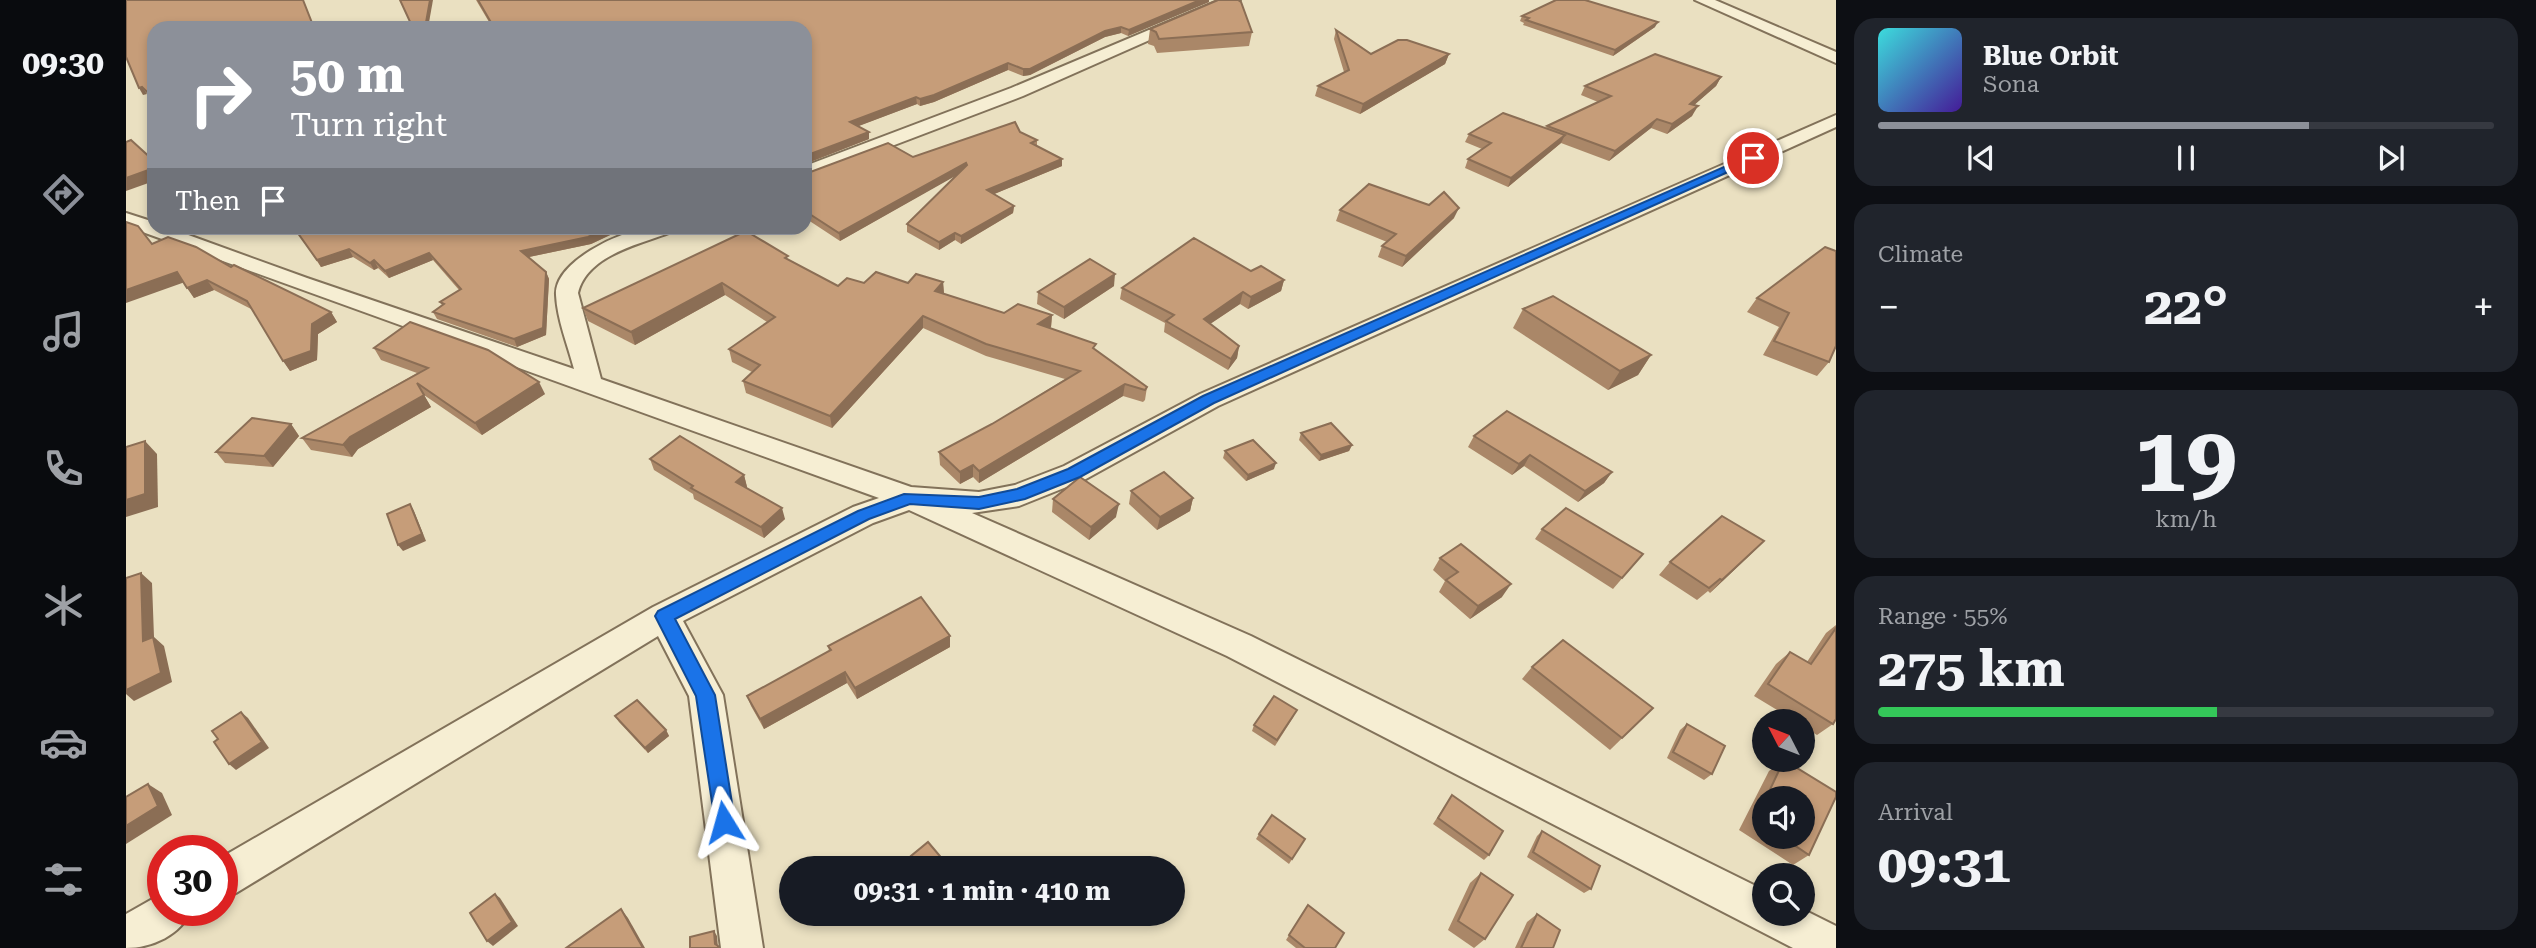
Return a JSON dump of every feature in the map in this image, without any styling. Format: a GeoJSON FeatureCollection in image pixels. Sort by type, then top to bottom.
{"type":"FeatureCollection","features":[{"type":"Feature","properties":{"kind":"street"},"geometry":{"type":"LineString","coordinates":[[812,170],[1017,92],[1233,0]]}},
{"type":"Feature","properties":{"kind":"street"},"geometry":{"type":"LineString","coordinates":[[1702,0],[1836,58]]}},
{"type":"Feature","properties":{"kind":"street"},"geometry":{"type":"LineString","coordinates":[[238,869],[664,616],[863,515],[910,498],[979,503],[1019,495],[1074,473],[1209,400],[1836,120]]}},
{"type":"Feature","properties":{"kind":"street"},"geometry":{"type":"LineString","coordinates":[[126,219],[147,227]]}},
{"type":"Feature","properties":{"kind":"street"},"geometry":{"type":"LineString","coordinates":[[169,235],[910,498],[1239,646],[1752,905]]}},
{"type":"Feature","properties":{"kind":"street"},"geometry":{"type":"LineString","coordinates":[[590,384],[567,293],[567,283],[580,265],[649,235]]}},
{"type":"Feature","properties":{"kind":"street"},"geometry":{"type":"LineString","coordinates":[[664,616],[706,695],[742,948]]}},
{"type":"Feature","properties":{"kind":"street"},"geometry":{"type":"LineString","coordinates":[[126,937],[147,924]]}},
{"type":"Feature","properties":{"kind":"street"},"geometry":{"type":"LineString","coordinates":[[1793,926],[1836,948]]}},
{"type":"Feature","properties":{"kind":"building"},"geometry":{"type":"Polygon","coordinates":[[[126,0],[303,0],[311,21],[147,21],[147,92],[142,87],[139,88],[126,57],[126,0]]]}},
{"type":"Feature","properties":{"kind":"building"},"geometry":{"type":"Polygon","coordinates":[[[400,0],[430,0],[426,21],[410,21],[400,0]]]}},
{"type":"Feature","properties":{"kind":"building"},"geometry":{"type":"Polygon","coordinates":[[[478,0],[1200,0],[1129,30],[1121,27],[1105,31],[1030,69],[1008,63],[934,95],[920,99],[916,97],[850,122],[869,132],[812,153],[812,21],[490,21],[478,0]]]}},
{"type":"Feature","properties":{"kind":"building"},"geometry":{"type":"Polygon","coordinates":[[[1218,0],[1241,2],[1252,32],[1159,39],[1156,32],[1150,29],[1218,0]]]}},
{"type":"Feature","properties":{"kind":"building"},"geometry":{"type":"Polygon","coordinates":[[[1556,0],[1585,0],[1658,22],[1615,50],[1526,20],[1529,18],[1522,16],[1556,0]]]}},
{"type":"Feature","properties":{"kind":"building"},"geometry":{"type":"Polygon","coordinates":[[[1336,30],[1371,54],[1398,40],[1407,40],[1449,54],[1363,104],[1318,86],[1349,70],[1336,30]]]}},
{"type":"Feature","properties":{"kind":"building"},"geometry":{"type":"Polygon","coordinates":[[[1655,54],[1721,77],[1690,104],[1698,106],[1672,124],[1657,119],[1615,151],[1547,126],[1611,96],[1585,86],[1655,54]]]}},
{"type":"Feature","properties":{"kind":"building"},"geometry":{"type":"Polygon","coordinates":[[[1503,113],[1565,135],[1511,178],[1468,159],[1491,143],[1469,134],[1503,113]]]}},
{"type":"Feature","properties":{"kind":"building"},"geometry":{"type":"Polygon","coordinates":[[[1015,122],[1020,132],[1037,140],[1031,143],[1062,159],[987,190],[1014,206],[961,236],[955,233],[939,242],[907,224],[967,165],[966,163],[839,233],[812,216],[812,171],[888,143],[913,157],[1015,122]]]}},
{"type":"Feature","properties":{"kind":"building"},"geometry":{"type":"Polygon","coordinates":[[[131,140],[147,155],[147,170],[126,178],[126,142],[131,140]]]}},
{"type":"Feature","properties":{"kind":"building"},"geometry":{"type":"Polygon","coordinates":[[[1369,184],[1429,205],[1444,192],[1459,208],[1406,256],[1382,246],[1396,234],[1340,210],[1369,184]]]}},
{"type":"Feature","properties":{"kind":"building"},"geometry":{"type":"Polygon","coordinates":[[[126,222],[138,226],[152,244],[168,237],[196,247],[231,267],[234,265],[331,312],[312,324],[311,351],[283,361],[247,301],[207,280],[187,288],[177,272],[126,290],[126,222]]]}},
{"type":"Feature","properties":{"kind":"building"},"geometry":{"type":"Polygon","coordinates":[[[299,235],[592,235],[521,251],[546,272],[543,328],[514,339],[433,312],[444,304],[440,302],[461,289],[429,253],[385,271],[374,260],[370,263],[349,249],[317,260],[299,235]]]}},
{"type":"Feature","properties":{"kind":"building"},"geometry":{"type":"Polygon","coordinates":[[[738,235],[753,235],[788,256],[785,258],[838,286],[847,278],[864,283],[876,272],[908,283],[916,274],[943,282],[935,291],[1004,313],[1018,304],[1052,315],[1038,324],[1096,344],[1093,348],[1147,387],[1145,390],[1125,384],[979,471],[973,465],[960,472],[939,452],[992,424],[1080,371],[986,344],[923,316],[830,416],[743,381],[760,365],[729,349],[775,317],[722,283],[631,332],[583,308],[738,235]]]}},
{"type":"Feature","properties":{"kind":"building"},"geometry":{"type":"Polygon","coordinates":[[[1194,238],[1251,271],[1261,266],[1284,280],[1251,297],[1243,292],[1204,319],[1239,346],[1231,359],[1166,321],[1174,315],[1122,288],[1194,238]]]}},
{"type":"Feature","properties":{"kind":"building"},"geometry":{"type":"Polygon","coordinates":[[[1825,247],[1836,251],[1836,346],[1829,362],[1774,341],[1789,313],[1757,298],[1825,247]]]}},
{"type":"Feature","properties":{"kind":"building"},"geometry":{"type":"Polygon","coordinates":[[[1090,259],[1115,274],[1064,307],[1038,292],[1090,259]]]}},
{"type":"Feature","properties":{"kind":"building"},"geometry":{"type":"Polygon","coordinates":[[[1553,296],[1651,355],[1620,371],[1523,309],[1553,296]]]}},
{"type":"Feature","properties":{"kind":"building"},"geometry":{"type":"Polygon","coordinates":[[[410,322],[488,350],[539,382],[475,423],[417,383],[424,395],[350,437],[343,445],[302,438],[428,368],[374,348],[410,322]]]}},
{"type":"Feature","properties":{"kind":"building"},"geometry":{"type":"Polygon","coordinates":[[[1507,411],[1612,472],[1585,491],[1530,455],[1519,464],[1474,436],[1507,411]]]}},
{"type":"Feature","properties":{"kind":"building"},"geometry":{"type":"Polygon","coordinates":[[[252,418],[291,424],[264,456],[216,452],[252,418]]]}},
{"type":"Feature","properties":{"kind":"building"},"geometry":{"type":"Polygon","coordinates":[[[1331,423],[1352,445],[1321,455],[1301,433],[1331,423]]]}},
{"type":"Feature","properties":{"kind":"building"},"geometry":{"type":"Polygon","coordinates":[[[680,436],[744,475],[736,482],[782,508],[761,527],[691,488],[693,486],[650,459],[680,436]]]}},
{"type":"Feature","properties":{"kind":"building"},"geometry":{"type":"Polygon","coordinates":[[[1253,440],[1276,463],[1248,475],[1225,451],[1253,440]]]}},
{"type":"Feature","properties":{"kind":"building"},"geometry":{"type":"Polygon","coordinates":[[[145,441],[145,494],[126,500],[126,447],[145,441]]]}},
{"type":"Feature","properties":{"kind":"building"},"geometry":{"type":"Polygon","coordinates":[[[1164,472],[1193,498],[1160,517],[1131,491],[1164,472]]]}},
{"type":"Feature","properties":{"kind":"building"},"geometry":{"type":"Polygon","coordinates":[[[1080,477],[1119,504],[1091,527],[1053,499],[1080,477]]]}},
{"type":"Feature","properties":{"kind":"building"},"geometry":{"type":"Polygon","coordinates":[[[410,504],[422,534],[398,545],[387,514],[410,504]]]}},
{"type":"Feature","properties":{"kind":"building"},"geometry":{"type":"Polygon","coordinates":[[[1566,508],[1643,554],[1622,578],[1542,529],[1566,508]]]}},
{"type":"Feature","properties":{"kind":"building"},"geometry":{"type":"Polygon","coordinates":[[[1722,516],[1764,541],[1722,580],[1709,588],[1670,562],[1722,516]]]}},
{"type":"Feature","properties":{"kind":"building"},"geometry":{"type":"Polygon","coordinates":[[[1461,544],[1511,584],[1478,606],[1446,580],[1458,572],[1440,558],[1461,544]]]}},
{"type":"Feature","properties":{"kind":"building"},"geometry":{"type":"Polygon","coordinates":[[[141,573],[143,641],[153,637],[161,673],[126,690],[126,578],[141,573]]]}},
{"type":"Feature","properties":{"kind":"building"},"geometry":{"type":"Polygon","coordinates":[[[921,597],[950,636],[855,688],[845,672],[760,719],[747,696],[831,650],[828,646],[921,597]]]}},
{"type":"Feature","properties":{"kind":"building"},"geometry":{"type":"Polygon","coordinates":[[[1836,628],[1836,719],[1833,724],[1815,713],[1815,709],[1809,709],[1768,684],[1790,652],[1811,664],[1836,628]]]}},
{"type":"Feature","properties":{"kind":"building"},"geometry":{"type":"Polygon","coordinates":[[[1563,640],[1653,708],[1622,738],[1532,667],[1563,640]]]}},
{"type":"Feature","properties":{"kind":"building"},"geometry":{"type":"Polygon","coordinates":[[[1274,696],[1297,710],[1277,740],[1254,725],[1274,696]]]}},
{"type":"Feature","properties":{"kind":"building"},"geometry":{"type":"Polygon","coordinates":[[[637,700],[666,730],[645,748],[615,716],[637,700]]]}},
{"type":"Feature","properties":{"kind":"building"},"geometry":{"type":"Polygon","coordinates":[[[241,712],[262,742],[229,764],[214,742],[218,739],[212,731],[241,712]]]}},
{"type":"Feature","properties":{"kind":"building"},"geometry":{"type":"Polygon","coordinates":[[[1687,724],[1725,746],[1712,774],[1673,752],[1687,724]]]}},
{"type":"Feature","properties":{"kind":"building"},"geometry":{"type":"Polygon","coordinates":[[[1778,772],[1804,772],[1836,792],[1815,842],[1815,786],[1772,786],[1778,772]]]}},
{"type":"Feature","properties":{"kind":"building"},"geometry":{"type":"Polygon","coordinates":[[[148,784],[158,806],[126,826],[126,797],[148,784]]]}},
{"type":"Feature","properties":{"kind":"building"},"geometry":{"type":"Polygon","coordinates":[[[1452,795],[1503,831],[1489,855],[1438,818],[1452,795]]]}},
{"type":"Feature","properties":{"kind":"building"},"geometry":{"type":"Polygon","coordinates":[[[1272,815],[1305,839],[1292,859],[1259,834],[1272,815]]]}},
{"type":"Feature","properties":{"kind":"building"},"geometry":{"type":"Polygon","coordinates":[[[1542,831],[1600,866],[1591,889],[1533,852],[1542,831]]]}},
{"type":"Feature","properties":{"kind":"building"},"geometry":{"type":"Polygon","coordinates":[[[928,842],[940,856],[911,856],[928,842]]]}},
{"type":"Feature","properties":{"kind":"building"},"geometry":{"type":"Polygon","coordinates":[[[1800,849],[1812,849],[1809,855],[1800,849]]]}},
{"type":"Feature","properties":{"kind":"building"},"geometry":{"type":"Polygon","coordinates":[[[1481,873],[1513,895],[1485,939],[1458,921],[1481,873]]]}},
{"type":"Feature","properties":{"kind":"building"},"geometry":{"type":"Polygon","coordinates":[[[495,894],[512,922],[487,941],[470,913],[495,894]]]}},
{"type":"Feature","properties":{"kind":"building"},"geometry":{"type":"Polygon","coordinates":[[[1308,905],[1344,933],[1335,948],[1305,948],[1289,935],[1308,905]]]}},
{"type":"Feature","properties":{"kind":"building"},"geometry":{"type":"Polygon","coordinates":[[[621,909],[643,948],[566,948],[621,909]]]}},
{"type":"Feature","properties":{"kind":"building"},"geometry":{"type":"Polygon","coordinates":[[[1537,914],[1560,930],[1553,948],[1521,948],[1537,914]]]}},
{"type":"Feature","properties":{"kind":"building"},"geometry":{"type":"Polygon","coordinates":[[[714,931],[718,948],[690,948],[690,937],[714,931]]]}},
{"type":"Feature","properties":{"kind":"route"},"geometry":{"type":"LineString","coordinates":[[724,822],[706,695],[664,616],[863,515],[910,498],[979,503],[1019,495],[1074,473],[1209,400],[1753,158]]}}]}
